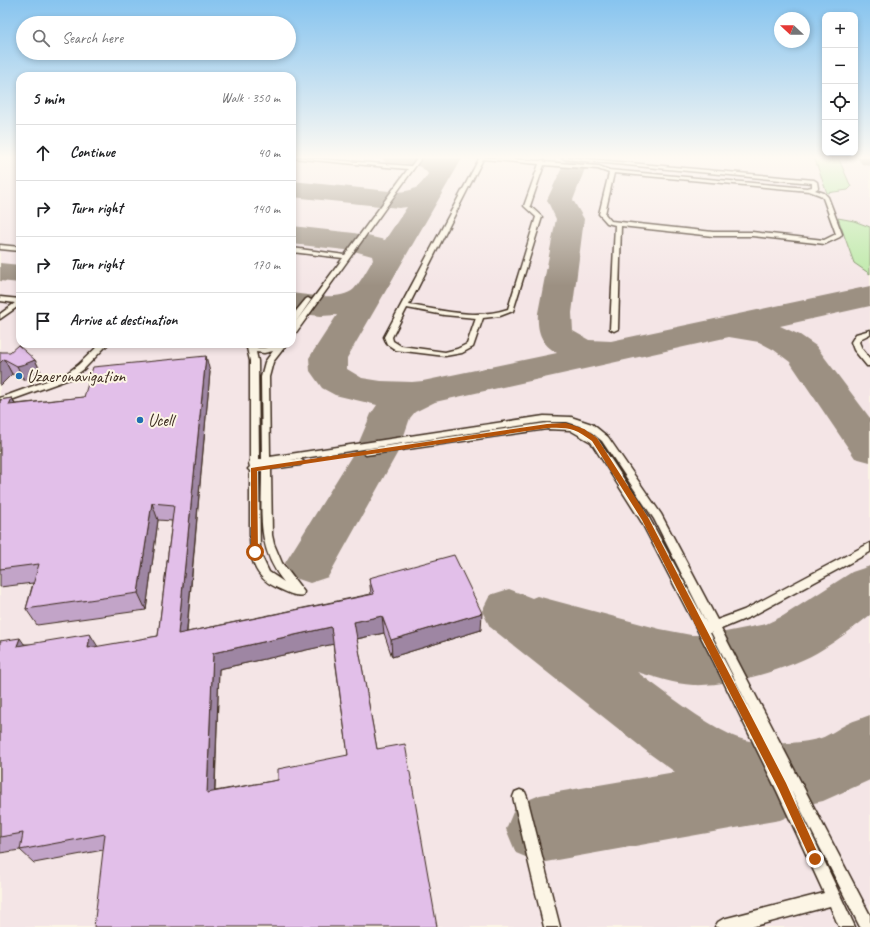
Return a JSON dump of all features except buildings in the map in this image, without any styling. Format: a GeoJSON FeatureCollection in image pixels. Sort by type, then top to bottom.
{"type":"FeatureCollection","features":[{"type":"Feature","properties":{"kind":"lane"},"geometry":{"type":"LineString","coordinates":[[296,316],[385,200]]}},
{"type":"Feature","properties":{"kind":"lane"},"geometry":{"type":"LineString","coordinates":[[458,200],[388,337],[390,342],[399,348],[445,354],[470,345],[480,317]]}},
{"type":"Feature","properties":{"kind":"lane"},"geometry":{"type":"LineString","coordinates":[[405,306],[480,317],[504,314],[511,310],[539,217],[527,206],[529,200]]}},
{"type":"Feature","properties":{"kind":"lane"},"geometry":{"type":"LineString","coordinates":[[605,200],[602,214],[610,222],[618,224],[713,234],[752,234],[825,242],[838,236],[839,234],[827,200]]}},
{"type":"Feature","properties":{"kind":"lane"},"geometry":{"type":"LineString","coordinates":[[614,329],[618,224]]}},
{"type":"Feature","properties":{"kind":"lane"},"geometry":{"type":"LineString","coordinates":[[0,247],[16,249]]}},
{"type":"Feature","properties":{"kind":"lane"},"geometry":{"type":"LineString","coordinates":[[296,250],[343,256]]}},
{"type":"Feature","properties":{"kind":"lane"},"geometry":{"type":"LineString","coordinates":[[296,326],[343,256]]}},
{"type":"Feature","properties":{"kind":"lane"},"geometry":{"type":"LineString","coordinates":[[0,295],[16,297]]}},
{"type":"Feature","properties":{"kind":"lane"},"geometry":{"type":"LineString","coordinates":[[0,299],[16,301]]}},
{"type":"Feature","properties":{"kind":"lane"},"geometry":{"type":"LineString","coordinates":[[0,317],[16,305]]}},
{"type":"Feature","properties":{"kind":"lane"},"geometry":{"type":"LineString","coordinates":[[0,321],[16,310]]}},
{"type":"Feature","properties":{"kind":"lane"},"geometry":{"type":"LineString","coordinates":[[870,332],[857,337],[855,342],[857,348],[870,364]]}},
{"type":"Feature","properties":{"kind":"lane"},"geometry":{"type":"LineString","coordinates":[[0,396],[63,374],[73,368],[93,348]]}},
{"type":"Feature","properties":{"kind":"lane"},"geometry":{"type":"LineString","coordinates":[[0,401],[68,376],[81,367],[100,348]]}},
{"type":"Feature","properties":{"kind":"lane"},"geometry":{"type":"LineString","coordinates":[[250,348],[254,361],[253,466],[255,552],[260,569],[272,582],[299,592],[277,567],[271,552],[267,535],[265,371],[269,362],[280,348]]}},
{"type":"Feature","properties":{"kind":"lane"},"geometry":{"type":"LineString","coordinates":[[255,348],[261,351],[276,348]]}},
{"type":"Feature","properties":{"kind":"lane"},"geometry":{"type":"LineString","coordinates":[[253,466],[544,419],[568,419],[589,426],[605,438],[658,517],[832,898],[847,927]]}},
{"type":"Feature","properties":{"kind":"lane"},"geometry":{"type":"LineString","coordinates":[[265,464],[547,426],[566,425],[582,430],[594,440],[645,519],[709,628],[868,927]]}},
{"type":"Feature","properties":{"kind":"lane"},"geometry":{"type":"LineString","coordinates":[[709,628],[748,613],[870,547]]}},
{"type":"Feature","properties":{"kind":"lane"},"geometry":{"type":"LineString","coordinates":[[260,569],[277,567]]}},
{"type":"Feature","properties":{"kind":"lane"},"geometry":{"type":"LineString","coordinates":[[520,797],[552,927]]}},
{"type":"Feature","properties":{"kind":"lane"},"geometry":{"type":"LineString","coordinates":[[723,927],[832,898]]}},
{"type":"Feature","properties":{"kind":"shaded area"},"geometry":{"type":"Polygon","coordinates":[[[0,200],[16,200],[16,348],[296,348],[296,200],[870,200],[870,927],[0,927],[0,200]]]}},
{"type":"Feature","properties":{"kind":"green space"},"geometry":{"type":"Polygon","coordinates":[[[838,218],[854,221],[870,227],[870,274],[854,263],[838,218]]]}},
{"type":"Feature","properties":{"kind":"taxiway"},"geometry":{"type":"LineString","coordinates":[[388,260],[425,200]]}},
{"type":"Feature","properties":{"kind":"taxiway"},"geometry":{"type":"LineString","coordinates":[[560,200],[570,219],[555,313],[555,330],[560,338],[573,347],[588,351],[610,352]]}},
{"type":"Feature","properties":{"kind":"taxiway"},"geometry":{"type":"LineString","coordinates":[[296,235],[366,244],[383,250],[388,260]]}},
{"type":"Feature","properties":{"kind":"taxiway"},"geometry":{"type":"LineString","coordinates":[[366,296],[388,260]]}},
{"type":"Feature","properties":{"kind":"taxiway"},"geometry":{"type":"LineString","coordinates":[[0,272],[16,274]]}},
{"type":"Feature","properties":{"kind":"taxiway"},"geometry":{"type":"LineString","coordinates":[[296,303],[330,306],[348,303],[366,296]]}},
{"type":"Feature","properties":{"kind":"taxiway"},"geometry":{"type":"LineString","coordinates":[[366,296],[328,358],[329,371],[336,380],[348,387],[364,391],[398,394],[423,393]]}},
{"type":"Feature","properties":{"kind":"taxiway"},"geometry":{"type":"LineString","coordinates":[[423,393],[870,296]]}},
{"type":"Feature","properties":{"kind":"taxiway"},"geometry":{"type":"LineString","coordinates":[[734,328],[754,330],[779,338],[803,354],[870,448]]}},
{"type":"Feature","properties":{"kind":"taxiway"},"geometry":{"type":"LineString","coordinates":[[310,563],[377,450],[391,414],[401,403],[423,393]]}},
{"type":"Feature","properties":{"kind":"taxiway"},"geometry":{"type":"LineString","coordinates":[[537,619],[660,654],[691,660],[710,660],[769,648],[786,641],[803,633],[870,587]]}},
{"type":"Feature","properties":{"kind":"taxiway"},"geometry":{"type":"LineString","coordinates":[[509,611],[687,744],[716,761],[730,767],[745,772],[760,774],[777,775],[812,772],[849,758],[870,745]]}},
{"type":"Feature","properties":{"kind":"taxiway"},"geometry":{"type":"LineString","coordinates":[[540,829],[780,787]]}},
{"type":"Feature","properties":{"kind":"place","name":"Uzaeronavigation"},"geometry":{"type":"Point","coordinates":[19,376]}},
{"type":"Feature","properties":{"kind":"place","name":"Ucell"},"geometry":{"type":"Point","coordinates":[140,420]}},
{"type":"Feature","properties":{"kind":"route"},"geometry":{"type":"LineString","coordinates":[[255,552],[253,469],[547,426],[566,425],[582,430],[594,440],[645,519],[718,658],[782,786],[815,859]]}}]}
